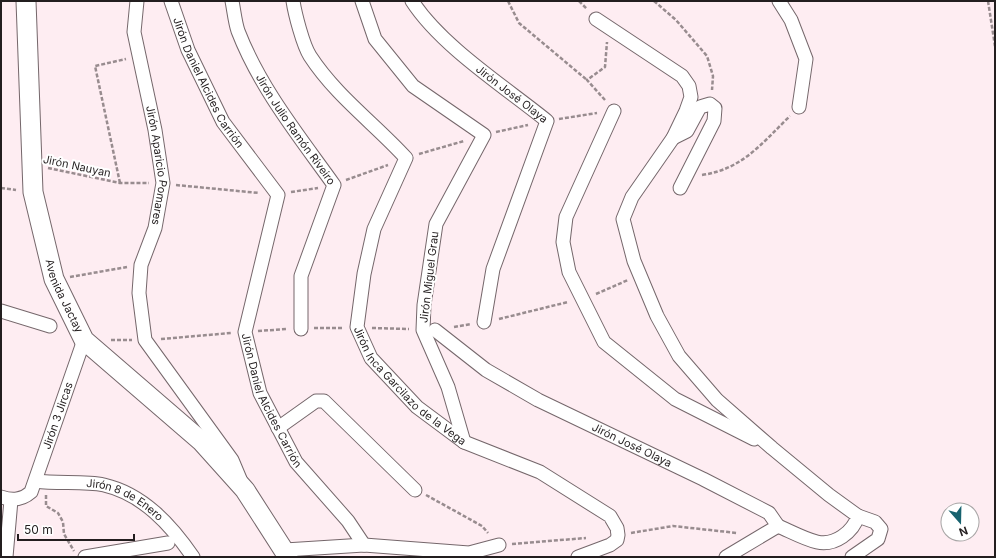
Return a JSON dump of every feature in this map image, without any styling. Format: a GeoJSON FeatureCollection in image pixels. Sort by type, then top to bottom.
{"type":"FeatureCollection","features":[{"type":"Feature","properties":{"kind":"street","name":"Avenida Jactay"},"geometry":{"type":"LineString","coordinates":[[26,1],[33,192],[54,279],[84,340],[201,441],[245,490],[286,554]]}},
{"type":"Feature","properties":{"kind":"street","name":"Jirón Aparicio Pomares"},"geometry":{"type":"LineString","coordinates":[[137,1],[134,32],[155,130],[163,183],[155,228],[141,265],[139,293],[145,340],[232,460],[245,490]]}},
{"type":"Feature","properties":{"kind":"street","name":"Jirón Daniel Alcides Carrión"},"geometry":{"type":"LineString","coordinates":[[171,1],[188,50],[222,122],[278,195],[245,332],[260,393],[296,462],[348,521],[364,545]]}},
{"type":"Feature","properties":{"kind":"street","name":"Jirón Julio Ramón Riveiro"},"geometry":{"type":"LineString","coordinates":[[232,1],[238,30],[256,70],[284,116],[334,185],[301,276],[301,329]]}},
{"type":"Feature","properties":{"kind":"street","name":"Jirón Inca Garcilazo de la Vega"},"geometry":{"type":"LineString","coordinates":[[293,1],[309,55],[332,84],[360,115],[406,158],[374,228],[364,274],[357,327],[370,358],[417,407],[464,442],[540,472],[610,516],[617,528],[617,540],[610,545],[578,557]]}},
{"type":"Feature","properties":{"kind":"street","name":"Jirón Miguel Grau"},"geometry":{"type":"LineString","coordinates":[[362,1],[375,40],[413,86],[484,134],[436,224],[424,311],[423,330],[448,387],[464,442]]}},
{"type":"Feature","properties":{"kind":"street","name":"Jirón José Olaya"},"geometry":{"type":"LineString","coordinates":[[412,1],[423,18],[454,48],[548,121],[493,269],[484,322]]}},
{"type":"Feature","properties":{"kind":"street"},"geometry":{"type":"LineString","coordinates":[[779,1],[791,20],[806,59],[799,107]]}},
{"type":"Feature","properties":{"kind":"street"},"geometry":{"type":"LineString","coordinates":[[596,19],[682,76],[689,86],[691,97],[673,138],[632,197],[623,219],[634,261],[657,316],[679,356],[718,400],[772,448],[829,495],[858,516],[875,522],[881,529],[878,539],[852,557]]}},
{"type":"Feature","properties":{"kind":"street"},"geometry":{"type":"LineString","coordinates":[[673,138],[687,131],[700,107],[710,104],[715,108],[714,121],[680,188]]}},
{"type":"Feature","properties":{"kind":"street"},"geometry":{"type":"LineString","coordinates":[[614,111],[566,216],[563,242],[569,272],[604,342],[675,399],[772,448]]}},
{"type":"Feature","properties":{"kind":"street"},"geometry":{"type":"LineString","coordinates":[[1,311],[50,326]]}},
{"type":"Feature","properties":{"kind":"street","name":"Jirón José Olaya"},"geometry":{"type":"LineString","coordinates":[[435,330],[486,370],[538,400],[703,479],[770,513],[778,526]]}},
{"type":"Feature","properties":{"kind":"street","name":"Jirón 3 Jircas"},"geometry":{"type":"LineString","coordinates":[[38,485],[84,340]]}},
{"type":"Feature","properties":{"kind":"street"},"geometry":{"type":"LineString","coordinates":[[278,428],[316,401],[324,401],[415,490]]}},
{"type":"Feature","properties":{"kind":"street","name":"Jirón 8 de Enero"},"geometry":{"type":"LineString","coordinates":[[6,498],[25,497],[38,485],[103,485],[136,497],[162,519],[180,539],[193,557]]}},
{"type":"Feature","properties":{"kind":"street"},"geometry":{"type":"LineString","coordinates":[[6,498],[6,557]]}},
{"type":"Feature","properties":{"kind":"street"},"geometry":{"type":"LineString","coordinates":[[726,557],[778,526],[817,542],[828,542],[849,533],[856,525],[858,516]]}},
{"type":"Feature","properties":{"kind":"street"},"geometry":{"type":"LineString","coordinates":[[85,557],[168,543]]}},
{"type":"Feature","properties":{"kind":"street"},"geometry":{"type":"LineString","coordinates":[[286,554],[364,545],[468,555],[499,545]]}},
{"type":"Feature","properties":{"kind":"path"},"geometry":{"type":"LineString","coordinates":[[508,1],[519,23],[587,80],[614,111]]}},
{"type":"Feature","properties":{"kind":"path"},"geometry":{"type":"LineString","coordinates":[[654,1],[676,20],[707,56],[713,76],[710,104]]}},
{"type":"Feature","properties":{"kind":"path"},"geometry":{"type":"LineString","coordinates":[[988,1],[995,46]]}},
{"type":"Feature","properties":{"kind":"path"},"geometry":{"type":"LineString","coordinates":[[587,80],[605,67],[607,41],[624,38]]}},
{"type":"Feature","properties":{"kind":"path","name":"Jirón Nauyan"},"geometry":{"type":"LineString","coordinates":[[32,164],[120,183],[95,66],[139,56]]}},
{"type":"Feature","properties":{"kind":"path"},"geometry":{"type":"LineString","coordinates":[[694,161],[702,176],[729,168],[755,152],[799,107]]}},
{"type":"Feature","properties":{"kind":"path"},"geometry":{"type":"LineString","coordinates":[[548,121],[614,111]]}},
{"type":"Feature","properties":{"kind":"path"},"geometry":{"type":"LineString","coordinates":[[54,279],[141,265]]}},
{"type":"Feature","properties":{"kind":"path"},"geometry":{"type":"LineString","coordinates":[[38,485],[46,506],[58,513],[63,522],[64,534],[79,557]]}},
{"type":"Feature","properties":{"kind":"path"},"geometry":{"type":"LineString","coordinates":[[415,490],[482,526],[499,545]]}}]}
